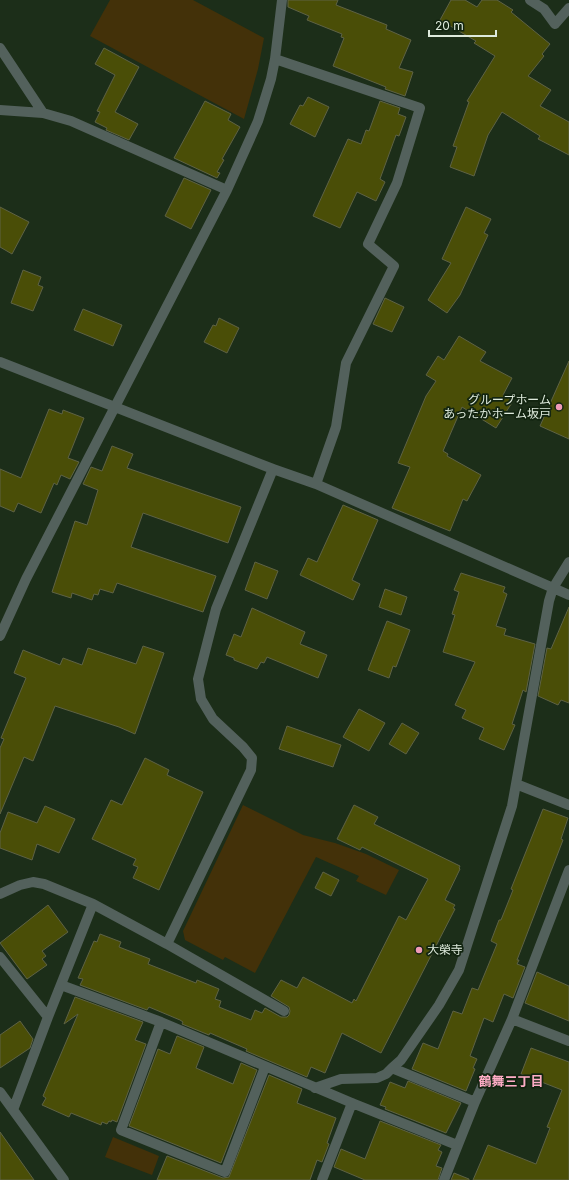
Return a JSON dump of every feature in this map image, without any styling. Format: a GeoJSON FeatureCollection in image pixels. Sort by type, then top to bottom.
{"type":"FeatureCollection","features":[{"type":"Feature","properties":{"kind":"street"},"geometry":{"type":"LineString","coordinates":[[0,636],[26,579],[227,190],[258,121],[271,79],[275,59],[282,0]]}},
{"type":"Feature","properties":{"kind":"street"},"geometry":{"type":"LineString","coordinates":[[530,0],[544,9],[555,24],[569,8]]}},
{"type":"Feature","properties":{"kind":"street"},"geometry":{"type":"LineString","coordinates":[[0,48],[43,113]]}},
{"type":"Feature","properties":{"kind":"street"},"geometry":{"type":"LineString","coordinates":[[275,59],[420,108],[397,183],[368,244],[394,266],[346,363],[336,427],[316,484]]}},
{"type":"Feature","properties":{"kind":"street"},"geometry":{"type":"LineString","coordinates":[[0,110],[43,113],[70,121],[227,190]]}},
{"type":"Feature","properties":{"kind":"street"},"geometry":{"type":"LineString","coordinates":[[0,362],[273,469],[316,484],[569,595]]}},
{"type":"Feature","properties":{"kind":"street"},"geometry":{"type":"LineString","coordinates":[[167,944],[251,770],[252,758],[243,747],[213,719],[201,699],[198,679],[216,609],[273,469]]}},
{"type":"Feature","properties":{"kind":"street"},"geometry":{"type":"LineString","coordinates":[[315,1088],[341,1079],[377,1078],[386,1074],[402,1060],[439,1005],[459,970],[512,806],[552,588],[569,562]]}},
{"type":"Feature","properties":{"kind":"street"},"geometry":{"type":"LineString","coordinates":[[516,784],[569,805]]}},
{"type":"Feature","properties":{"kind":"street"},"geometry":{"type":"LineString","coordinates":[[444,1180],[475,1102],[512,1019],[569,870]]}},
{"type":"Feature","properties":{"kind":"street"},"geometry":{"type":"LineString","coordinates":[[0,894],[20,885],[33,882],[44,884],[93,904],[167,944],[284,1011]]}},
{"type":"Feature","properties":{"kind":"street"},"geometry":{"type":"LineString","coordinates":[[13,1110],[93,904]]}},
{"type":"Feature","properties":{"kind":"street"},"geometry":{"type":"LineString","coordinates":[[0,957],[48,1017]]}},
{"type":"Feature","properties":{"kind":"street"},"geometry":{"type":"LineString","coordinates":[[61,985],[161,1022],[315,1088],[457,1145]]}},
{"type":"Feature","properties":{"kind":"street"},"geometry":{"type":"LineString","coordinates":[[512,1019],[569,1042]]}},
{"type":"Feature","properties":{"kind":"street"},"geometry":{"type":"LineString","coordinates":[[161,1022],[121,1130],[225,1172],[265,1066]]}},
{"type":"Feature","properties":{"kind":"street"},"geometry":{"type":"LineString","coordinates":[[392,1068],[475,1102]]}},
{"type":"Feature","properties":{"kind":"street"},"geometry":{"type":"LineString","coordinates":[[0,1092],[64,1180]]}},
{"type":"Feature","properties":{"kind":"street"},"geometry":{"type":"LineString","coordinates":[[322,1180],[352,1103]]}},
{"type":"Feature","properties":{"kind":"shaded area"},"geometry":{"type":"Polygon","coordinates":[[[110,0],[193,0],[264,38],[258,69],[244,119],[90,36],[110,0]]]}},
{"type":"Feature","properties":{"kind":"shaded area"},"geometry":{"type":"Polygon","coordinates":[[[243,805],[303,835],[335,843],[366,854],[399,870],[386,895],[356,881],[359,876],[316,857],[255,973],[225,957],[223,960],[185,940],[183,931],[243,805]]]}},
{"type":"Feature","properties":{"kind":"shaded area"},"geometry":{"type":"Polygon","coordinates":[[[113,1137],[159,1156],[152,1175],[105,1157],[113,1137]]]}},
{"type":"Feature","properties":{"kind":"building"},"geometry":{"type":"Polygon","coordinates":[[[288,0],[338,0],[336,5],[387,25],[386,29],[411,40],[399,68],[413,72],[405,96],[385,89],[386,87],[333,66],[344,38],[341,37],[342,34],[307,20],[309,16],[288,7],[288,0]]]}},
{"type":"Feature","properties":{"kind":"building"},"geometry":{"type":"Polygon","coordinates":[[[451,0],[465,0],[477,7],[482,0],[497,0],[513,10],[511,12],[550,44],[542,54],[544,56],[528,76],[551,90],[540,106],[569,122],[569,155],[538,139],[540,136],[502,112],[488,135],[474,176],[450,167],[457,147],[453,146],[469,102],[467,101],[495,56],[474,43],[476,41],[440,20],[451,0]]]}},
{"type":"Feature","properties":{"kind":"building"},"geometry":{"type":"Polygon","coordinates":[[[104,48],[139,67],[115,112],[138,124],[129,140],[106,130],[107,128],[95,122],[100,112],[97,111],[115,75],[95,64],[104,48]]]}},
{"type":"Feature","properties":{"kind":"building"},"geometry":{"type":"Polygon","coordinates":[[[308,97],[329,107],[315,137],[290,124],[300,105],[303,106],[308,97]]]}},
{"type":"Feature","properties":{"kind":"building"},"geometry":{"type":"Polygon","coordinates":[[[205,101],[231,114],[228,120],[240,127],[222,159],[224,160],[217,172],[220,173],[217,178],[174,158],[205,101]]]}},
{"type":"Feature","properties":{"kind":"building"},"geometry":{"type":"Polygon","coordinates":[[[380,101],[400,108],[398,114],[406,117],[399,136],[396,135],[380,179],[385,182],[376,201],[357,192],[340,228],[313,216],[348,139],[361,144],[366,130],[369,131],[380,101]]]}},
{"type":"Feature","properties":{"kind":"building"},"geometry":{"type":"Polygon","coordinates":[[[184,178],[211,190],[191,229],[165,216],[184,178]]]}},
{"type":"Feature","properties":{"kind":"building"},"geometry":{"type":"Polygon","coordinates":[[[0,207],[29,222],[12,254],[0,247],[0,207]]]}},
{"type":"Feature","properties":{"kind":"building"},"geometry":{"type":"Polygon","coordinates":[[[466,207],[491,219],[484,233],[488,235],[460,295],[447,313],[428,300],[451,263],[442,259],[466,207]]]}},
{"type":"Feature","properties":{"kind":"building"},"geometry":{"type":"Polygon","coordinates":[[[23,270],[41,277],[38,285],[43,287],[33,311],[11,303],[23,270]]]}},
{"type":"Feature","properties":{"kind":"building"},"geometry":{"type":"Polygon","coordinates":[[[385,298],[404,307],[392,332],[373,324],[385,298]]]}},
{"type":"Feature","properties":{"kind":"building"},"geometry":{"type":"Polygon","coordinates":[[[83,309],[122,325],[113,346],[74,330],[83,309]]]}},
{"type":"Feature","properties":{"kind":"building"},"geometry":{"type":"Polygon","coordinates":[[[219,318],[239,328],[227,353],[204,342],[213,325],[216,326],[219,318]]]}},
{"type":"Feature","properties":{"kind":"building"},"geometry":{"type":"Polygon","coordinates":[[[459,336],[486,352],[480,361],[512,378],[503,395],[513,401],[496,428],[462,407],[443,451],[448,454],[447,456],[481,475],[467,501],[463,499],[450,531],[392,508],[410,467],[398,463],[426,396],[436,381],[426,375],[438,356],[444,360],[459,336]]]}},
{"type":"Feature","properties":{"kind":"building","name":"グループホーム あったかホーム坂戸"},"geometry":{"type":"Polygon","coordinates":[[[569,361],[569,439],[540,426],[569,361]]]}},
{"type":"Feature","properties":{"kind":"building"},"geometry":{"type":"Polygon","coordinates":[[[49,409],[62,414],[63,410],[84,418],[68,458],[79,462],[70,479],[61,475],[57,485],[54,483],[41,513],[18,503],[14,512],[0,506],[0,469],[21,478],[49,409]]]}},
{"type":"Feature","properties":{"kind":"building"},"geometry":{"type":"Polygon","coordinates":[[[112,446],[133,454],[127,468],[241,507],[228,543],[143,513],[131,547],[216,576],[203,612],[117,583],[113,593],[100,589],[98,595],[94,594],[92,600],[72,593],[71,598],[52,592],[75,521],[87,525],[98,490],[83,484],[91,467],[102,471],[112,446]]]}},
{"type":"Feature","properties":{"kind":"building"},"geometry":{"type":"Polygon","coordinates":[[[343,505],[378,520],[352,580],[360,584],[353,600],[300,575],[308,558],[317,562],[343,505]]]}},
{"type":"Feature","properties":{"kind":"building"},"geometry":{"type":"Polygon","coordinates":[[[255,562],[278,571],[267,599],[245,590],[255,562]]]}},
{"type":"Feature","properties":{"kind":"building"},"geometry":{"type":"Polygon","coordinates":[[[461,573],[505,587],[503,592],[507,594],[496,626],[506,629],[504,635],[535,644],[526,692],[523,690],[512,724],[515,725],[504,750],[479,739],[484,728],[462,718],[466,710],[455,705],[475,662],[443,652],[455,615],[452,614],[459,592],[454,590],[461,573]]]}},
{"type":"Feature","properties":{"kind":"building"},"geometry":{"type":"Polygon","coordinates":[[[385,589],[407,597],[401,615],[379,607],[385,589]]]}},
{"type":"Feature","properties":{"kind":"building"},"geometry":{"type":"Polygon","coordinates":[[[569,607],[569,703],[561,700],[558,705],[538,696],[547,648],[551,649],[569,607]]]}},
{"type":"Feature","properties":{"kind":"building"},"geometry":{"type":"Polygon","coordinates":[[[252,608],[305,632],[300,644],[327,655],[318,678],[267,657],[264,663],[261,662],[257,669],[234,660],[234,658],[226,655],[234,634],[241,637],[252,608]]]}},
{"type":"Feature","properties":{"kind":"building"},"geometry":{"type":"Polygon","coordinates":[[[387,621],[410,630],[396,667],[393,666],[389,678],[368,670],[387,621]]]}},
{"type":"Feature","properties":{"kind":"building"},"geometry":{"type":"Polygon","coordinates":[[[143,646],[164,653],[135,734],[119,727],[55,706],[33,761],[24,757],[0,814],[0,748],[4,739],[1,738],[26,678],[14,673],[23,650],[60,665],[63,658],[82,665],[88,648],[136,664],[143,646]]]}},
{"type":"Feature","properties":{"kind":"building"},"geometry":{"type":"Polygon","coordinates":[[[359,709],[385,723],[369,751],[343,737],[359,709]]]}},
{"type":"Feature","properties":{"kind":"building"},"geometry":{"type":"Polygon","coordinates":[[[402,723],[419,733],[406,754],[389,744],[402,723]]]}},
{"type":"Feature","properties":{"kind":"building"},"geometry":{"type":"Polygon","coordinates":[[[287,726],[341,745],[333,767],[279,749],[287,726]]]}},
{"type":"Feature","properties":{"kind":"building"},"geometry":{"type":"Polygon","coordinates":[[[145,758],[169,770],[167,775],[203,792],[159,890],[133,878],[138,867],[133,865],[136,859],[92,839],[111,800],[122,805],[145,758]]]}},
{"type":"Feature","properties":{"kind":"building"},"geometry":{"type":"Polygon","coordinates":[[[354,805],[378,817],[374,824],[460,866],[460,869],[445,900],[455,905],[453,908],[455,909],[381,1053],[342,1033],[325,1073],[311,1067],[307,1077],[246,1051],[247,1049],[210,1033],[209,1035],[182,1024],[183,1022],[180,1020],[149,1007],[147,1010],[80,985],[83,979],[78,978],[94,941],[97,942],[100,934],[121,942],[119,947],[150,959],[148,964],[196,983],[197,980],[219,989],[215,999],[221,1001],[219,1007],[251,1020],[255,1010],[262,1013],[265,1008],[281,1017],[287,1017],[289,1015],[289,1007],[271,996],[281,980],[297,988],[303,977],[352,1003],[354,999],[356,1001],[399,916],[406,920],[428,879],[362,847],[360,850],[337,839],[354,805]]]}},
{"type":"Feature","properties":{"kind":"building"},"geometry":{"type":"Polygon","coordinates":[[[45,806],[75,819],[59,853],[37,844],[32,860],[0,848],[0,833],[8,812],[37,823],[45,806]]]}},
{"type":"Feature","properties":{"kind":"building"},"geometry":{"type":"Polygon","coordinates":[[[543,809],[568,818],[561,839],[563,840],[517,960],[519,960],[517,964],[525,967],[513,998],[504,994],[493,1022],[484,1018],[470,1056],[477,1059],[473,1068],[475,1069],[466,1091],[412,1069],[423,1043],[438,1049],[453,1011],[462,1014],[472,988],[478,990],[497,944],[491,941],[513,890],[511,889],[543,809]]]}},
{"type":"Feature","properties":{"kind":"building"},"geometry":{"type":"Polygon","coordinates":[[[323,872],[339,880],[331,896],[315,888],[323,872]]]}},
{"type":"Feature","properties":{"kind":"building"},"geometry":{"type":"Polygon","coordinates":[[[48,905],[68,932],[42,951],[46,956],[42,959],[47,965],[27,979],[0,943],[48,905]]]}},
{"type":"Feature","properties":{"kind":"building"},"geometry":{"type":"Polygon","coordinates":[[[537,972],[569,986],[569,1021],[525,1003],[537,972]]]}},
{"type":"Feature","properties":{"kind":"building"},"geometry":{"type":"Polygon","coordinates":[[[75,997],[143,1022],[135,1040],[146,1044],[117,1122],[112,1120],[107,1124],[102,1122],[101,1125],[71,1113],[69,1117],[42,1105],[46,1098],[43,1096],[78,1014],[64,1024],[75,997]]]}},
{"type":"Feature","properties":{"kind":"building"},"geometry":{"type":"Polygon","coordinates":[[[20,1021],[33,1039],[30,1048],[0,1068],[0,1035],[20,1021]]]}},
{"type":"Feature","properties":{"kind":"building"},"geometry":{"type":"Polygon","coordinates":[[[177,1036],[204,1047],[196,1068],[233,1084],[241,1063],[257,1070],[221,1163],[129,1126],[158,1049],[170,1054],[177,1036]]]}},
{"type":"Feature","properties":{"kind":"building"},"geometry":{"type":"Polygon","coordinates":[[[531,1048],[569,1062],[569,1180],[473,1180],[488,1145],[536,1164],[550,1128],[547,1127],[562,1090],[521,1074],[531,1048]]]}},
{"type":"Feature","properties":{"kind":"building"},"geometry":{"type":"Polygon","coordinates":[[[269,1075],[302,1089],[297,1103],[336,1118],[327,1143],[329,1144],[322,1162],[317,1160],[310,1180],[157,1180],[167,1156],[223,1178],[229,1177],[269,1075]]]}},
{"type":"Feature","properties":{"kind":"building"},"geometry":{"type":"Polygon","coordinates":[[[408,1081],[461,1103],[446,1133],[385,1109],[386,1107],[380,1105],[390,1082],[405,1088],[408,1081]]]}},
{"type":"Feature","properties":{"kind":"building"},"geometry":{"type":"Polygon","coordinates":[[[380,1121],[441,1145],[438,1150],[442,1152],[436,1166],[442,1168],[438,1180],[365,1180],[334,1167],[341,1149],[365,1159],[380,1121]]]}},
{"type":"Feature","properties":{"kind":"building"},"geometry":{"type":"Polygon","coordinates":[[[0,1132],[34,1180],[0,1180],[0,1132]]]}},
{"type":"Feature","properties":{"kind":"building"},"geometry":{"type":"Polygon","coordinates":[[[454,1173],[469,1179],[469,1180],[451,1180],[454,1173]]]}},
{"type":"Feature","properties":{"kind":"place","name":"グループホーム あったかホーム坂戸"},"geometry":{"type":"Point","coordinates":[559,407]}},
{"type":"Feature","properties":{"kind":"place","name":"大榮寺"},"geometry":{"type":"Point","coordinates":[419,950]}},
{"type":"Feature","properties":{"kind":"district","name":"鶴舞三丁目"},"geometry":{"type":"Point","coordinates":[511,1081]}}]}
